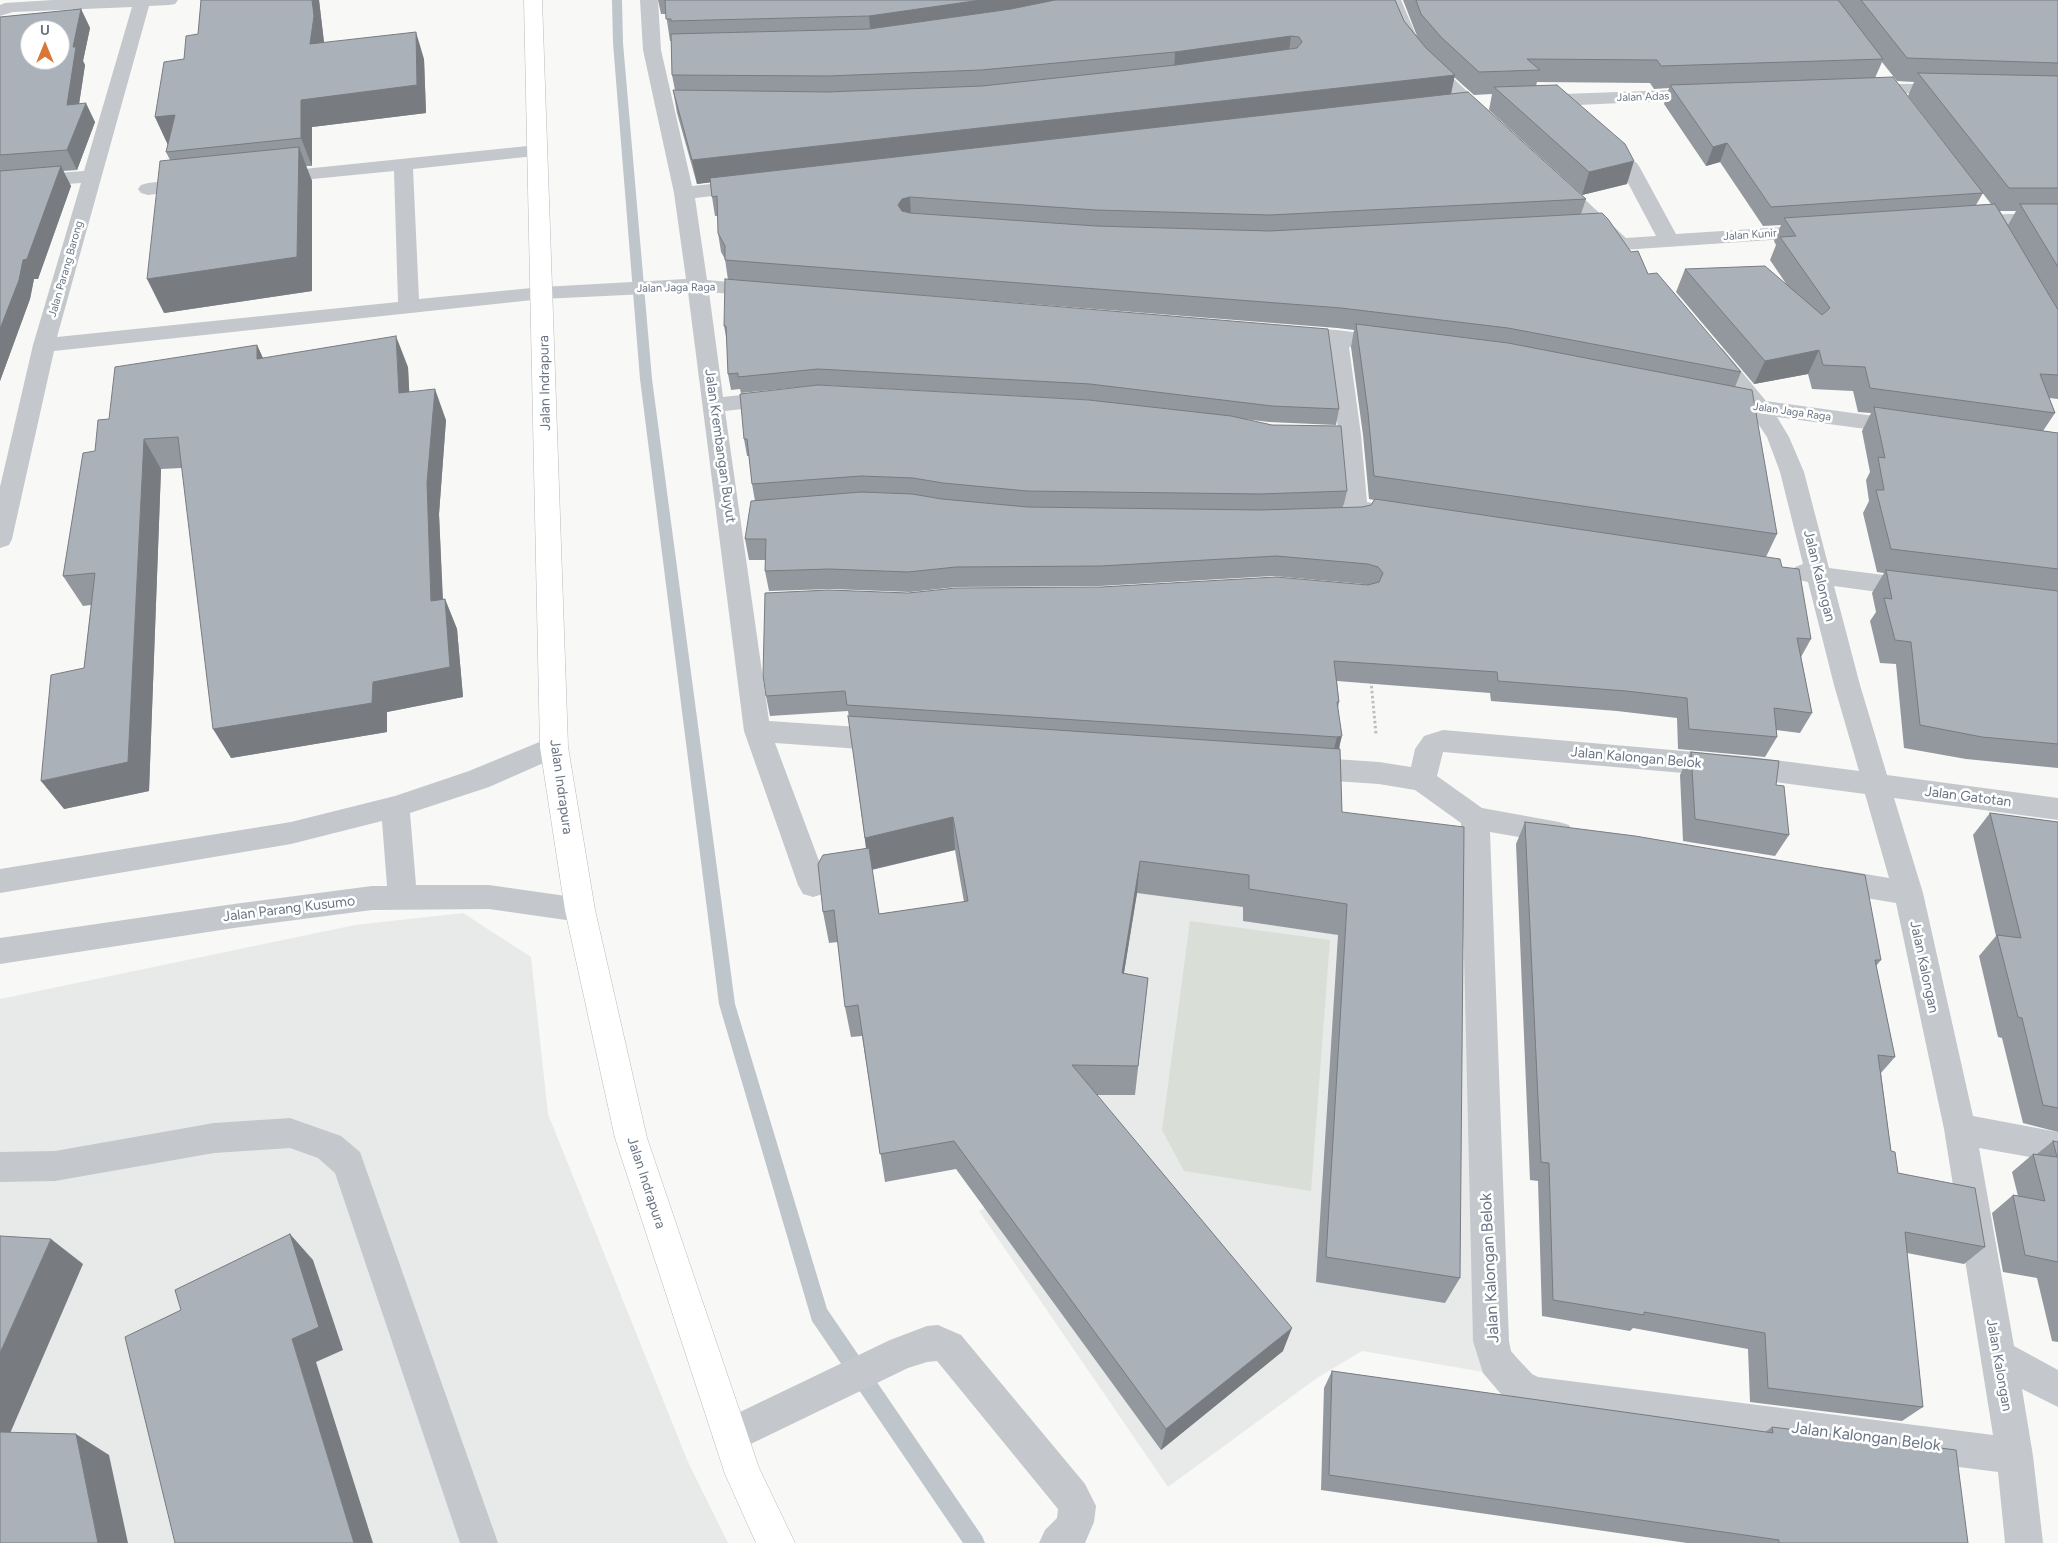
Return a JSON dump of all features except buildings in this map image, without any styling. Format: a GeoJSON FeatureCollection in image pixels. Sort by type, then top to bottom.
{"type":"FeatureCollection","features":[{"type":"Feature","properties":{"kind":"main road","name":"Jalan Indrapura"},"geometry":{"type":"LineString","coordinates":[[533,0],[554,747],[580,910],[631,1138],[742,1474],[776,1543]]}},
{"type":"Feature","properties":{"kind":"street"},"geometry":{"type":"LineString","coordinates":[[10,6],[169,0]]}},
{"type":"Feature","properties":{"kind":"street","name":"Jalan Krembangan Buyut"},"geometry":{"type":"LineString","coordinates":[[649,0],[658,50],[675,105],[684,193],[714,405],[738,513],[750,603],[758,731],[813,885]]}},
{"type":"Feature","properties":{"kind":"street"},"geometry":{"type":"LineString","coordinates":[[1392,0],[1410,42],[1429,65],[1496,129]]}},
{"type":"Feature","properties":{"kind":"street","name":"Jalan Parang Barong"},"geometry":{"type":"LineString","coordinates":[[0,539],[44,345],[142,2]]}},
{"type":"Feature","properties":{"kind":"street"},"geometry":{"type":"LineString","coordinates":[[1850,89],[1884,81],[1968,89]]}},
{"type":"Feature","properties":{"kind":"street"},"geometry":{"type":"LineString","coordinates":[[1884,81],[1901,104]]}},
{"type":"Feature","properties":{"kind":"street","name":"Jalan Adas"},"geometry":{"type":"LineString","coordinates":[[1517,102],[1723,94]]}},
{"type":"Feature","properties":{"kind":"street"},"geometry":{"type":"LineString","coordinates":[[1448,106],[1497,102]]}},
{"type":"Feature","properties":{"kind":"street"},"geometry":{"type":"LineString","coordinates":[[256,178],[537,151]]}},
{"type":"Feature","properties":{"kind":"street"},"geometry":{"type":"LineString","coordinates":[[403,164],[409,307]]}},
{"type":"Feature","properties":{"kind":"street"},"geometry":{"type":"LineString","coordinates":[[1629,166],[1669,240]]}},
{"type":"Feature","properties":{"kind":"street"},"geometry":{"type":"LineString","coordinates":[[1539,167],[1603,225]]}},
{"type":"Feature","properties":{"kind":"street"},"geometry":{"type":"LineString","coordinates":[[0,183],[93,176]]}},
{"type":"Feature","properties":{"kind":"street"},"geometry":{"type":"LineString","coordinates":[[148,189],[216,182]]}},
{"type":"Feature","properties":{"kind":"street"},"geometry":{"type":"LineString","coordinates":[[684,193],[763,184]]}},
{"type":"Feature","properties":{"kind":"street"},"geometry":{"type":"LineString","coordinates":[[1951,222],[2058,219]]}},
{"type":"Feature","properties":{"kind":"street"},"geometry":{"type":"LineString","coordinates":[[1573,227],[1603,225]]}},
{"type":"Feature","properties":{"kind":"street","name":"Jalan Kunir"},"geometry":{"type":"LineString","coordinates":[[1603,225],[1628,251],[1669,240],[1835,230]]}},
{"type":"Feature","properties":{"kind":"street","name":"Jalan Jaga Raga"},"geometry":{"type":"LineString","coordinates":[[44,345],[542,293],[697,285],[786,292]]}},
{"type":"Feature","properties":{"kind":"street"},"geometry":{"type":"LineString","coordinates":[[1268,332],[1337,337],[1414,346]]}},
{"type":"Feature","properties":{"kind":"street"},"geometry":{"type":"LineString","coordinates":[[1337,337],[1341,435],[1350,515],[1415,517]]}},
{"type":"Feature","properties":{"kind":"street","name":"Jalan Kalongan"},"geometry":{"type":"LineString","coordinates":[[1703,340],[1759,407],[1778,437],[1792,472],[1847,685],[1908,893],[1960,1129],[2015,1456],[2024,1543]]}},
{"type":"Feature","properties":{"kind":"street"},"geometry":{"type":"LineString","coordinates":[[714,405],[801,396]]}},
{"type":"Feature","properties":{"kind":"street","name":"Jalan Jaga Raga"},"geometry":{"type":"LineString","coordinates":[[1702,396],[1759,407],[1923,430]]}},
{"type":"Feature","properties":{"kind":"street"},"geometry":{"type":"LineString","coordinates":[[1785,571],[1942,591]]}},
{"type":"Feature","properties":{"kind":"street"},"geometry":{"type":"LineString","coordinates":[[758,731],[915,742]]}},
{"type":"Feature","properties":{"kind":"street","name":"Jalan Kalongan Belok"},"geometry":{"type":"LineString","coordinates":[[1422,780],[1429,749],[1434,743],[1444,741],[1752,768],[1877,786]]}},
{"type":"Feature","properties":{"kind":"street"},"geometry":{"type":"LineString","coordinates":[[0,881],[291,833],[395,807],[479,779],[554,747]]}},
{"type":"Feature","properties":{"kind":"street"},"geometry":{"type":"LineString","coordinates":[[1280,766],[1379,773],[1422,780],[1475,818],[1583,837]]}},
{"type":"Feature","properties":{"kind":"street","name":"Jalan Gatotan"},"geometry":{"type":"LineString","coordinates":[[1877,786],[2058,809]]}},
{"type":"Feature","properties":{"kind":"street"},"geometry":{"type":"LineString","coordinates":[[395,807],[403,898]]}},
{"type":"Feature","properties":{"kind":"street","name":"Jalan Kalongan Belok"},"geometry":{"type":"LineString","coordinates":[[1475,818],[1491,1341],[1496,1360],[1504,1371],[1519,1387],[1536,1395],[2015,1456]]}},
{"type":"Feature","properties":{"kind":"street"},"geometry":{"type":"LineString","coordinates":[[1809,876],[1908,893]]}},
{"type":"Feature","properties":{"kind":"street","name":"Jalan Parang Kusumo"},"geometry":{"type":"LineString","coordinates":[[0,951],[234,916],[372,898],[490,897],[580,910]]}},
{"type":"Feature","properties":{"kind":"street"},"geometry":{"type":"LineString","coordinates":[[1960,1129],[2058,1147]]}},
{"type":"Feature","properties":{"kind":"street"},"geometry":{"type":"LineString","coordinates":[[0,1167],[55,1166],[214,1138],[290,1133],[329,1147],[348,1163],[479,1543]]}},
{"type":"Feature","properties":{"kind":"street"},"geometry":{"type":"LineString","coordinates":[[730,1436],[902,1352],[927,1344],[938,1343],[949,1348],[1072,1497],[1077,1506],[1075,1522],[1071,1530],[1058,1543]]}},
{"type":"Feature","properties":{"kind":"street"},"geometry":{"type":"LineString","coordinates":[[1998,1358],[2058,1389]]}},
{"type":"Feature","properties":{"kind":"path"},"geometry":{"type":"LineString","coordinates":[[1370,674],[1379,773]]}},
{"type":"Feature","properties":{"kind":"shaded area"},"geometry":{"type":"Polygon","coordinates":[[[1054,794],[1472,843],[1489,1373],[1362,1351],[1317,1378],[1168,1487],[979,1211],[1008,1196],[1054,794]]]}},
{"type":"Feature","properties":{"kind":"shaded area"},"geometry":{"type":"Polygon","coordinates":[[[463,913],[531,957],[548,1114],[688,1462],[728,1543],[0,1543],[0,999],[355,925],[463,913]]]}},
{"type":"Feature","properties":{"kind":"shaded area"},"geometry":{"type":"Polygon","coordinates":[[[1190,921],[1330,940],[1311,1191],[1184,1171],[1162,1130],[1190,921]]]}},
{"type":"Feature","properties":{"kind":"waterway"},"geometry":{"type":"LineString","coordinates":[[617,0],[618,43],[646,379],[727,1004],[819,1314],[975,1543]]}}]}
